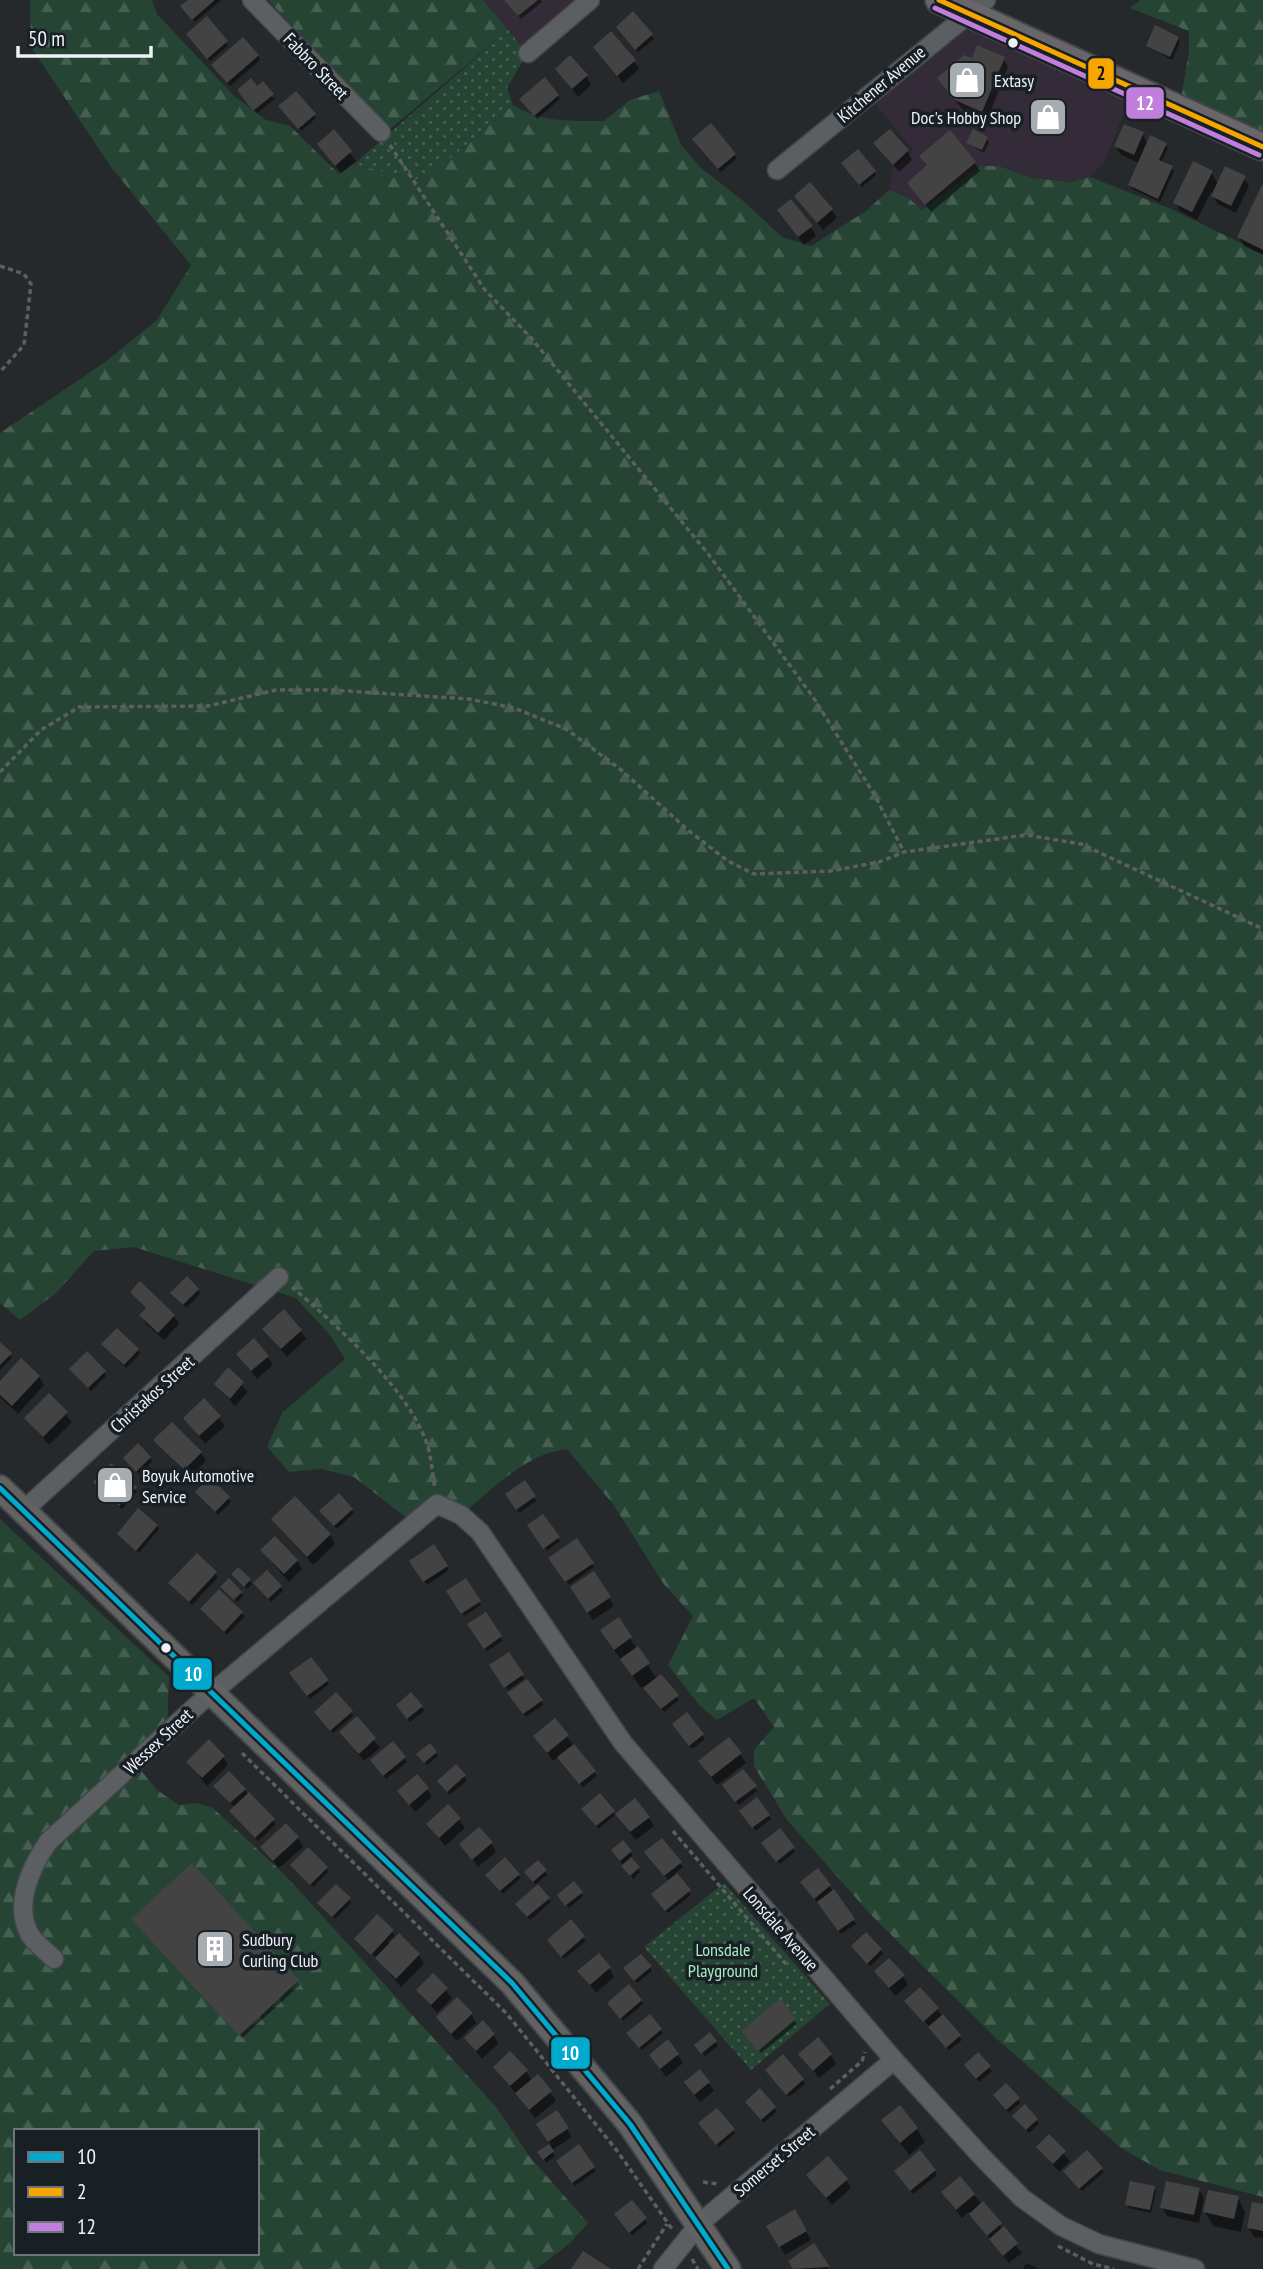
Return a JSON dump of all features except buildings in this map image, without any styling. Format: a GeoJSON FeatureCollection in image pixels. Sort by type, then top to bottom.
{"type":"FeatureCollection","features":[{"type":"Feature","properties":{"kind":"main road"},"geometry":{"type":"LineString","coordinates":[[939,0],[977,7],[1263,147]]}},
{"type":"Feature","properties":{"kind":"main road"},"geometry":{"type":"LineString","coordinates":[[0,1488],[475,1944],[542,2016],[630,2124],[700,2223],[728,2269]]}},
{"type":"Feature","properties":{"kind":"street","name":"Fabbro Street"},"geometry":{"type":"LineString","coordinates":[[252,0],[381,132]]}},
{"type":"Feature","properties":{"kind":"street"},"geometry":{"type":"LineString","coordinates":[[528,53],[590,0]]}},
{"type":"Feature","properties":{"kind":"street","name":"Kitchener Avenue"},"geometry":{"type":"LineString","coordinates":[[777,170],[977,7]]}},
{"type":"Feature","properties":{"kind":"street","name":"Christakos Street"},"geometry":{"type":"LineString","coordinates":[[24,1510],[279,1278]]}},
{"type":"Feature","properties":{"kind":"street","name":"Wessex Street"},"geometry":{"type":"LineString","coordinates":[[54,1959],[31,1936],[24,1914],[32,1867],[48,1842],[214,1692],[437,1504]]}},
{"type":"Feature","properties":{"kind":"street","name":"Lonsdale Avenue"},"geometry":{"type":"LineString","coordinates":[[437,1504],[461,1515],[480,1532],[622,1743],[894,2060],[1022,2198],[1061,2226],[1099,2245],[1195,2269]]}},
{"type":"Feature","properties":{"kind":"street","name":"Somerset Street"},"geometry":{"type":"LineString","coordinates":[[663,2269],[700,2223],[894,2060]]}},
{"type":"Feature","properties":{"kind":"path"},"geometry":{"type":"LineString","coordinates":[[381,132],[485,290],[532,339],[709,555],[813,697],[874,794],[904,852]]}},
{"type":"Feature","properties":{"kind":"path"},"geometry":{"type":"LineString","coordinates":[[0,267],[24,274],[31,284],[24,345],[0,372]]}},
{"type":"Feature","properties":{"kind":"path"},"geometry":{"type":"LineString","coordinates":[[0,772],[41,730],[79,707],[208,706],[276,690],[469,699],[514,708],[566,729],[620,769],[689,831],[729,860],[754,874],[831,872],[879,862],[904,852],[1026,835],[1081,844],[1263,929]]}},
{"type":"Feature","properties":{"kind":"path"},"geometry":{"type":"LineString","coordinates":[[279,1278],[337,1325],[400,1394],[429,1449],[437,1504]]}},
{"type":"Feature","properties":{"kind":"path"},"geometry":{"type":"LineString","coordinates":[[232,1744],[506,2014],[583,2106],[698,2269]]}},
{"type":"Feature","properties":{"kind":"path"},"geometry":{"type":"LineString","coordinates":[[638,2269],[667,2222]]}},
{"type":"Feature","properties":{"kind":"shaded area"},"geometry":{"type":"Polygon","coordinates":[[[483,0],[592,0],[527,54],[483,0]]]}},
{"type":"Feature","properties":{"kind":"shaded area"},"geometry":{"type":"Polygon","coordinates":[[[969,15],[1133,90],[1105,161],[1090,177],[1072,182],[1032,178],[999,166],[980,166],[921,211],[907,197],[889,190],[893,168],[914,151],[869,96],[969,15]]]}},
{"type":"Feature","properties":{"kind":"green space"},"geometry":{"type":"Polygon","coordinates":[[[30,0],[152,0],[157,14],[234,96],[266,120],[290,126],[339,174],[354,164],[415,180],[437,170],[513,105],[546,118],[604,121],[630,100],[659,91],[681,145],[700,167],[742,200],[782,237],[811,246],[866,211],[889,190],[907,197],[922,210],[980,166],[999,166],[1032,178],[1071,182],[1090,177],[1171,209],[1263,254],[1263,2197],[1160,2170],[1121,2148],[998,2040],[872,1916],[787,1820],[754,1766],[754,1750],[774,1727],[754,1698],[717,1720],[700,1706],[668,1665],[693,1616],[663,1583],[613,1504],[567,1449],[538,1457],[524,1465],[462,1514],[436,1503],[412,1522],[354,1477],[322,1469],[289,1472],[267,1447],[282,1413],[345,1359],[330,1335],[296,1298],[134,1247],[94,1251],[55,1294],[20,1320],[0,1303],[0,433],[104,363],[157,320],[191,265],[111,167],[31,47],[30,0]]]}},
{"type":"Feature","properties":{"kind":"green space"},"geometry":{"type":"Polygon","coordinates":[[[268,0],[483,0],[508,30],[389,130],[268,0]]]}},
{"type":"Feature","properties":{"kind":"green space"},"geometry":{"type":"Polygon","coordinates":[[[1140,0],[1263,0],[1263,149],[1179,111],[1189,51],[1189,31],[1130,8],[1140,0]]]}},
{"type":"Feature","properties":{"kind":"green space"},"geometry":{"type":"Polygon","coordinates":[[[508,30],[527,54],[507,88],[513,105],[437,170],[415,180],[354,164],[508,30]]]}},
{"type":"Feature","properties":{"kind":"green space"},"geometry":{"type":"Polygon","coordinates":[[[0,1519],[169,1677],[167,1732],[134,1762],[157,1790],[179,1805],[196,1803],[213,1808],[285,1875],[497,2108],[529,2156],[588,2223],[569,2244],[536,2269],[0,2269],[0,1519]]]}},
{"type":"Feature","properties":{"kind":"green space","name":"Lonsdale Playground"},"geometry":{"type":"Polygon","coordinates":[[[724,1883],[830,2004],[751,2070],[644,1947],[724,1883]]]}},
{"type":"Feature","properties":{"kind":"transit line","name":"2"},"geometry":{"type":"LineString","coordinates":[[939,0],[1263,147]]}},
{"type":"Feature","properties":{"kind":"transit line","name":"12"},"geometry":{"type":"LineString","coordinates":[[935,8],[1259,155]]}},
{"type":"Feature","properties":{"kind":"transit line","name":"10"},"geometry":{"type":"LineString","coordinates":[[0,1488],[512,1983],[630,2124],[728,2269]]}},
{"type":"Feature","properties":{"kind":"place","name":"Extasy"},"geometry":{"type":"Point","coordinates":[967,80]}},
{"type":"Feature","properties":{"kind":"place","name":"Doc's Hobby Shop"},"geometry":{"type":"Point","coordinates":[1048,117]}},
{"type":"Feature","properties":{"kind":"place","name":"Boyuk Automotive Service"},"geometry":{"type":"Point","coordinates":[115,1485]}},
{"type":"Feature","properties":{"kind":"place","name":"Sudbury Curling Club"},"geometry":{"type":"Point","coordinates":[215,1949]}}]}
